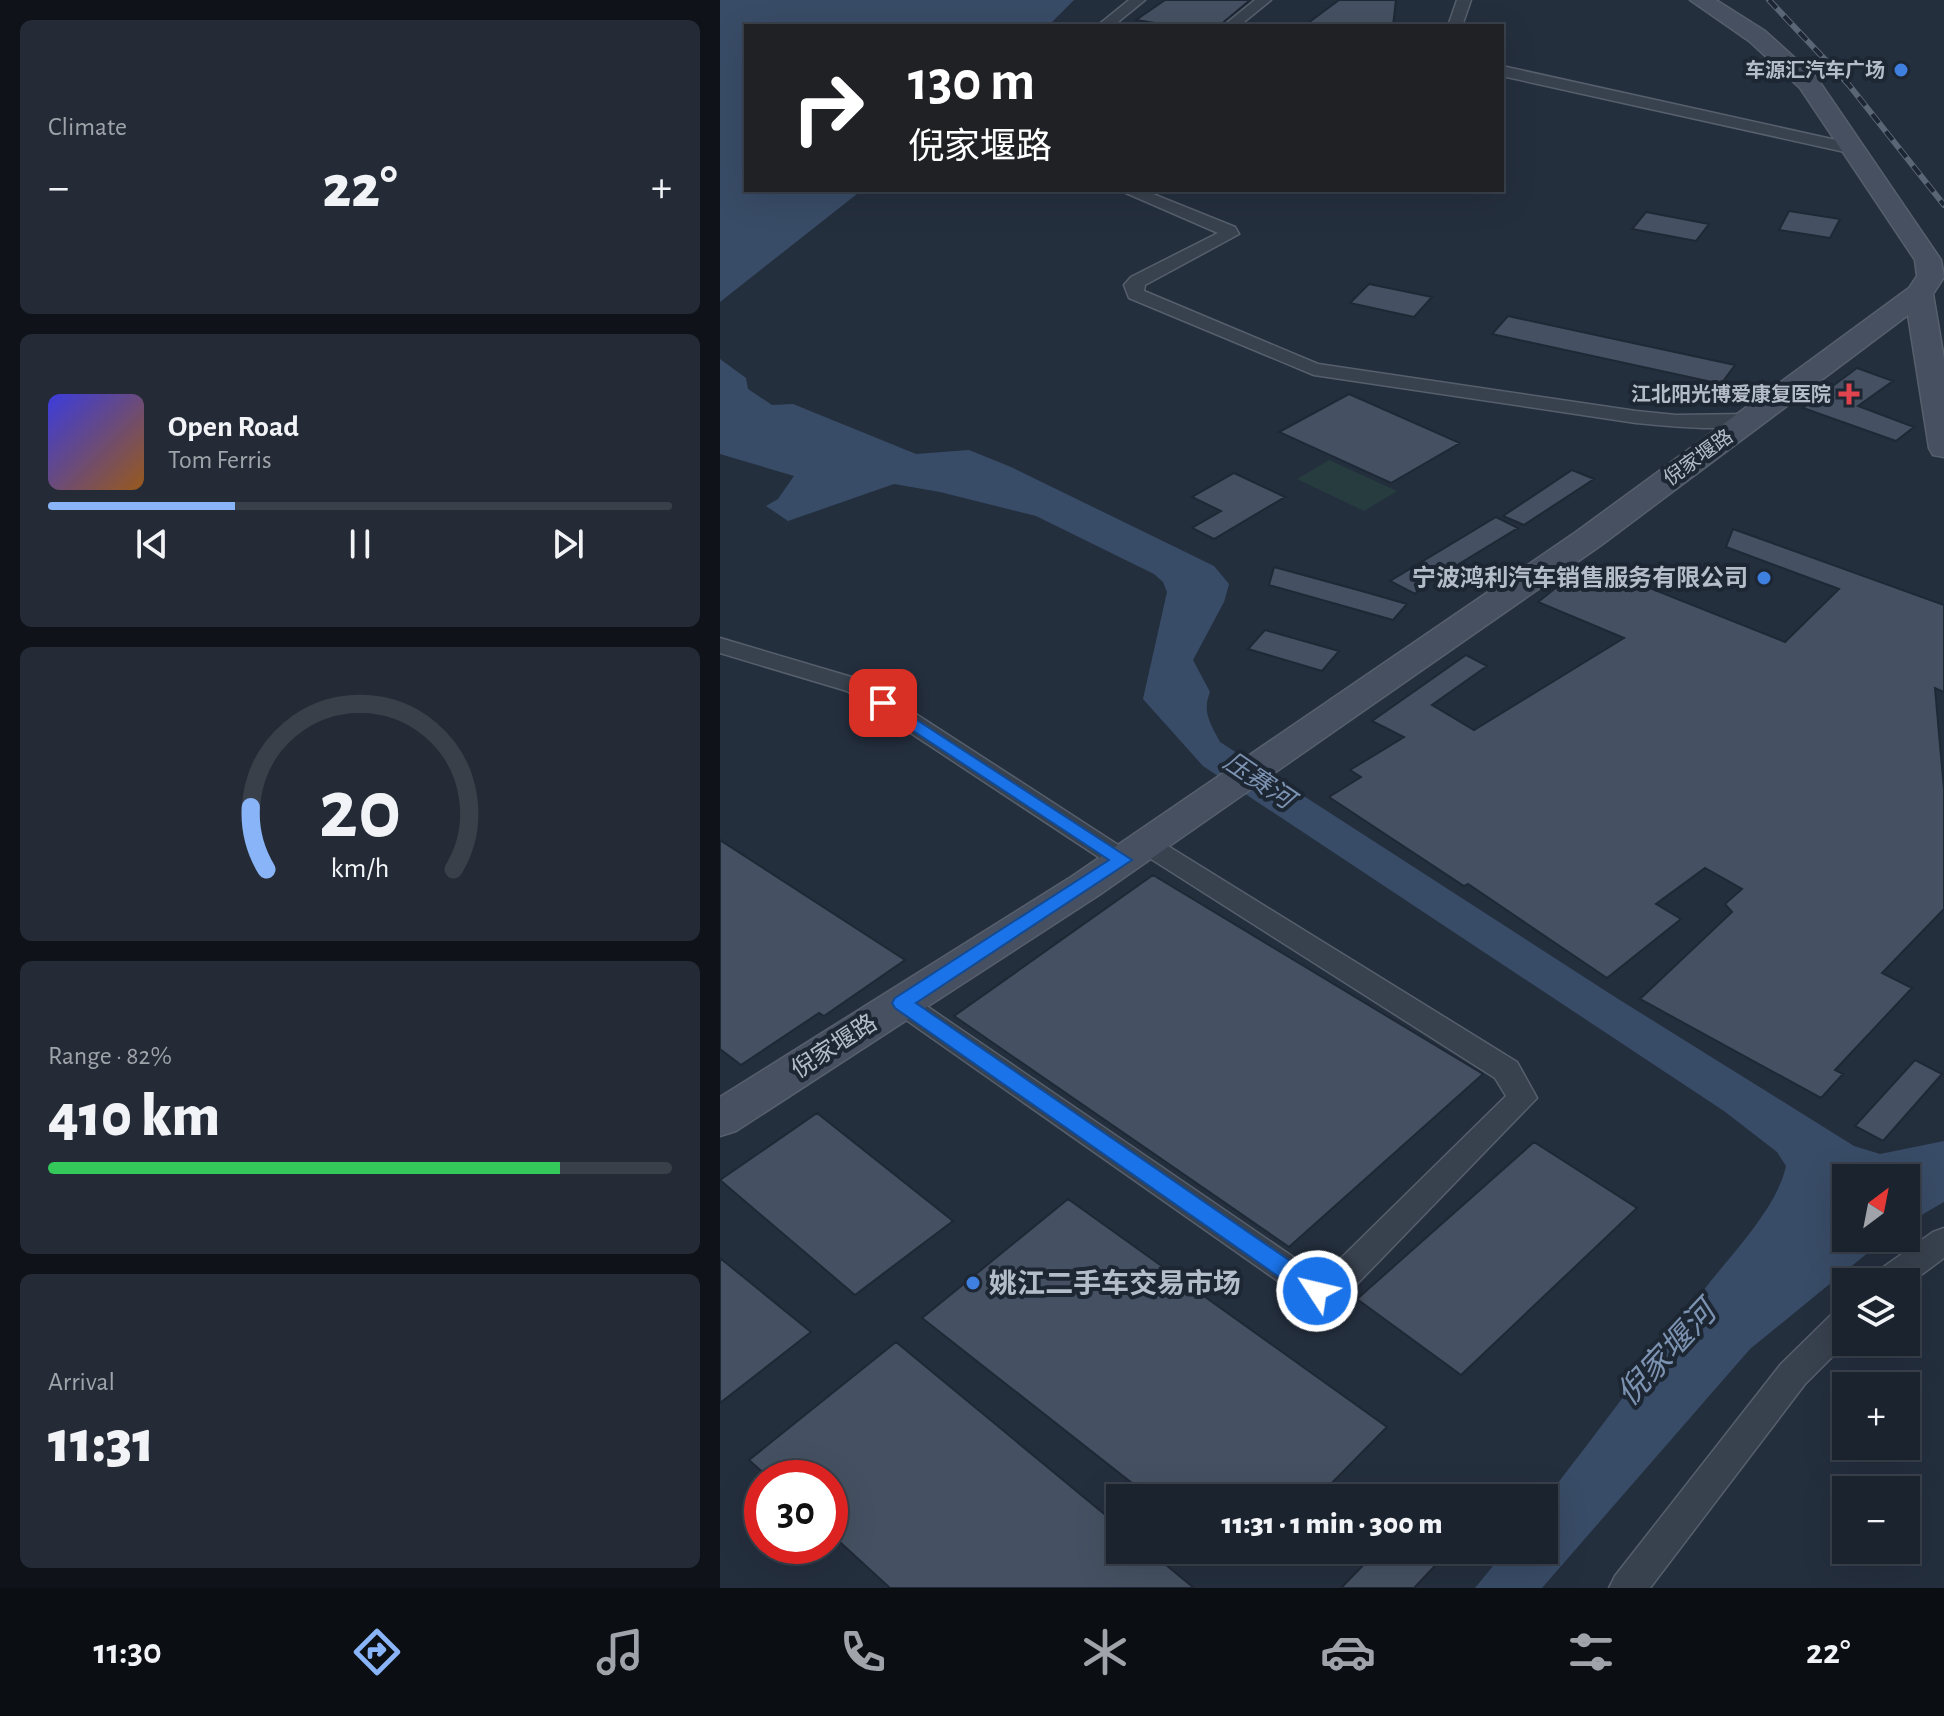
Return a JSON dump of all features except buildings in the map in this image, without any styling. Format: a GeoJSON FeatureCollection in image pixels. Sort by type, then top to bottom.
{"type":"FeatureCollection","features":[{"type":"Feature","properties":{"kind":"main road"},"geometry":{"type":"LineString","coordinates":[[1701,0],[1757,36],[1809,83],[1928,260],[1931,276],[1919,294],[1944,448]]}},
{"type":"Feature","properties":{"kind":"main road","name":"倪家堰路"},"geometry":{"type":"LineString","coordinates":[[720,1119],[1188,815],[1588,539],[1919,294]]}},
{"type":"Feature","properties":{"kind":"main road"},"geometry":{"type":"LineString","coordinates":[[1860,338],[1899,348],[1920,357],[1931,367]]}},
{"type":"Feature","properties":{"kind":"street"},"geometry":{"type":"LineString","coordinates":[[1107,24],[1138,0]]}},
{"type":"Feature","properties":{"kind":"street"},"geometry":{"type":"LineString","coordinates":[[1233,24],[1264,0]]}},
{"type":"Feature","properties":{"kind":"street"},"geometry":{"type":"LineString","coordinates":[[1456,24],[1464,0]]}},
{"type":"Feature","properties":{"kind":"street"},"geometry":{"type":"LineString","coordinates":[[1504,71],[1854,149]]}},
{"type":"Feature","properties":{"kind":"street"},"geometry":{"type":"LineString","coordinates":[[1133,192],[1230,234],[1138,281],[1133,285],[1136,294],[1314,369],[1361,379],[1663,420],[1748,420]]}},
{"type":"Feature","properties":{"kind":"street"},"geometry":{"type":"LineString","coordinates":[[720,645],[856,686],[1506,1070],[1522,1098],[1344,1276],[1317,1291],[902,1003]]}},
{"type":"Feature","properties":{"kind":"street"},"geometry":{"type":"LineString","coordinates":[[1906,1268],[1944,1241]]}},
{"type":"Feature","properties":{"kind":"street"},"geometry":{"type":"LineString","coordinates":[[1628,1588],[1793,1374],[1832,1336]]}},
{"type":"Feature","properties":{"kind":"green space"},"geometry":{"type":"Polygon","coordinates":[[[1329,460],[1397,491],[1364,511],[1297,479],[1329,460]]]}},
{"type":"Feature","properties":{"kind":"water"},"geometry":{"type":"Polygon","coordinates":[[[720,0],[1074,0],[1050,24],[744,24],[744,192],[859,192],[720,302],[720,0]]]}},
{"type":"Feature","properties":{"kind":"water"},"geometry":{"type":"Polygon","coordinates":[[[720,359],[746,378],[748,389],[772,405],[793,404],[916,454],[969,450],[1011,467],[1214,566],[1229,584],[1224,602],[1193,660],[1210,692],[1207,712],[1220,742],[1615,997],[1854,1146],[1880,1154],[1944,1141],[1944,1202],[1920,1216],[1920,1164],[1832,1164],[1832,1252],[1869,1252],[1849,1268],[1832,1268],[1832,1282],[1750,1349],[1542,1588],[1475,1588],[1495,1564],[1558,1564],[1557,1484],[1765,1212],[1786,1166],[1777,1152],[1724,1111],[1203,766],[1143,699],[1167,592],[1163,582],[1154,574],[1036,516],[894,484],[788,521],[766,506],[778,499],[794,476],[720,454],[720,359]]]}},
{"type":"Feature","properties":{"kind":"railway"},"geometry":{"type":"LineString","coordinates":[[1769,0],[1849,85],[1944,205]]}},
{"type":"Feature","properties":{"kind":"place","name":"车源汇汽车广场"},"geometry":{"type":"Point","coordinates":[1901,70]}},
{"type":"Feature","properties":{"kind":"place","name":"江北阳光博爱康复医院"},"geometry":{"type":"Point","coordinates":[1849,394]}},
{"type":"Feature","properties":{"kind":"place","name":"宁波鸿利汽车销售服务有限公司"},"geometry":{"type":"Point","coordinates":[1764,578]}},
{"type":"Feature","properties":{"kind":"place","name":"姚江二手车交易市场"},"geometry":{"type":"Point","coordinates":[973,1283]}},
{"type":"Feature","properties":{"kind":"route"},"geometry":{"type":"LineString","coordinates":[[883,703],[1122,860],[902,1003],[1317,1291]]}},
{"type":"Feature","properties":{"kind":"water label","name":"压赛河"},"geometry":{"type":"Point","coordinates":[1259,780]}},
{"type":"Feature","properties":{"kind":"water label","name":"倪家堰河"},"geometry":{"type":"Point","coordinates":[1666,1353]}}]}
